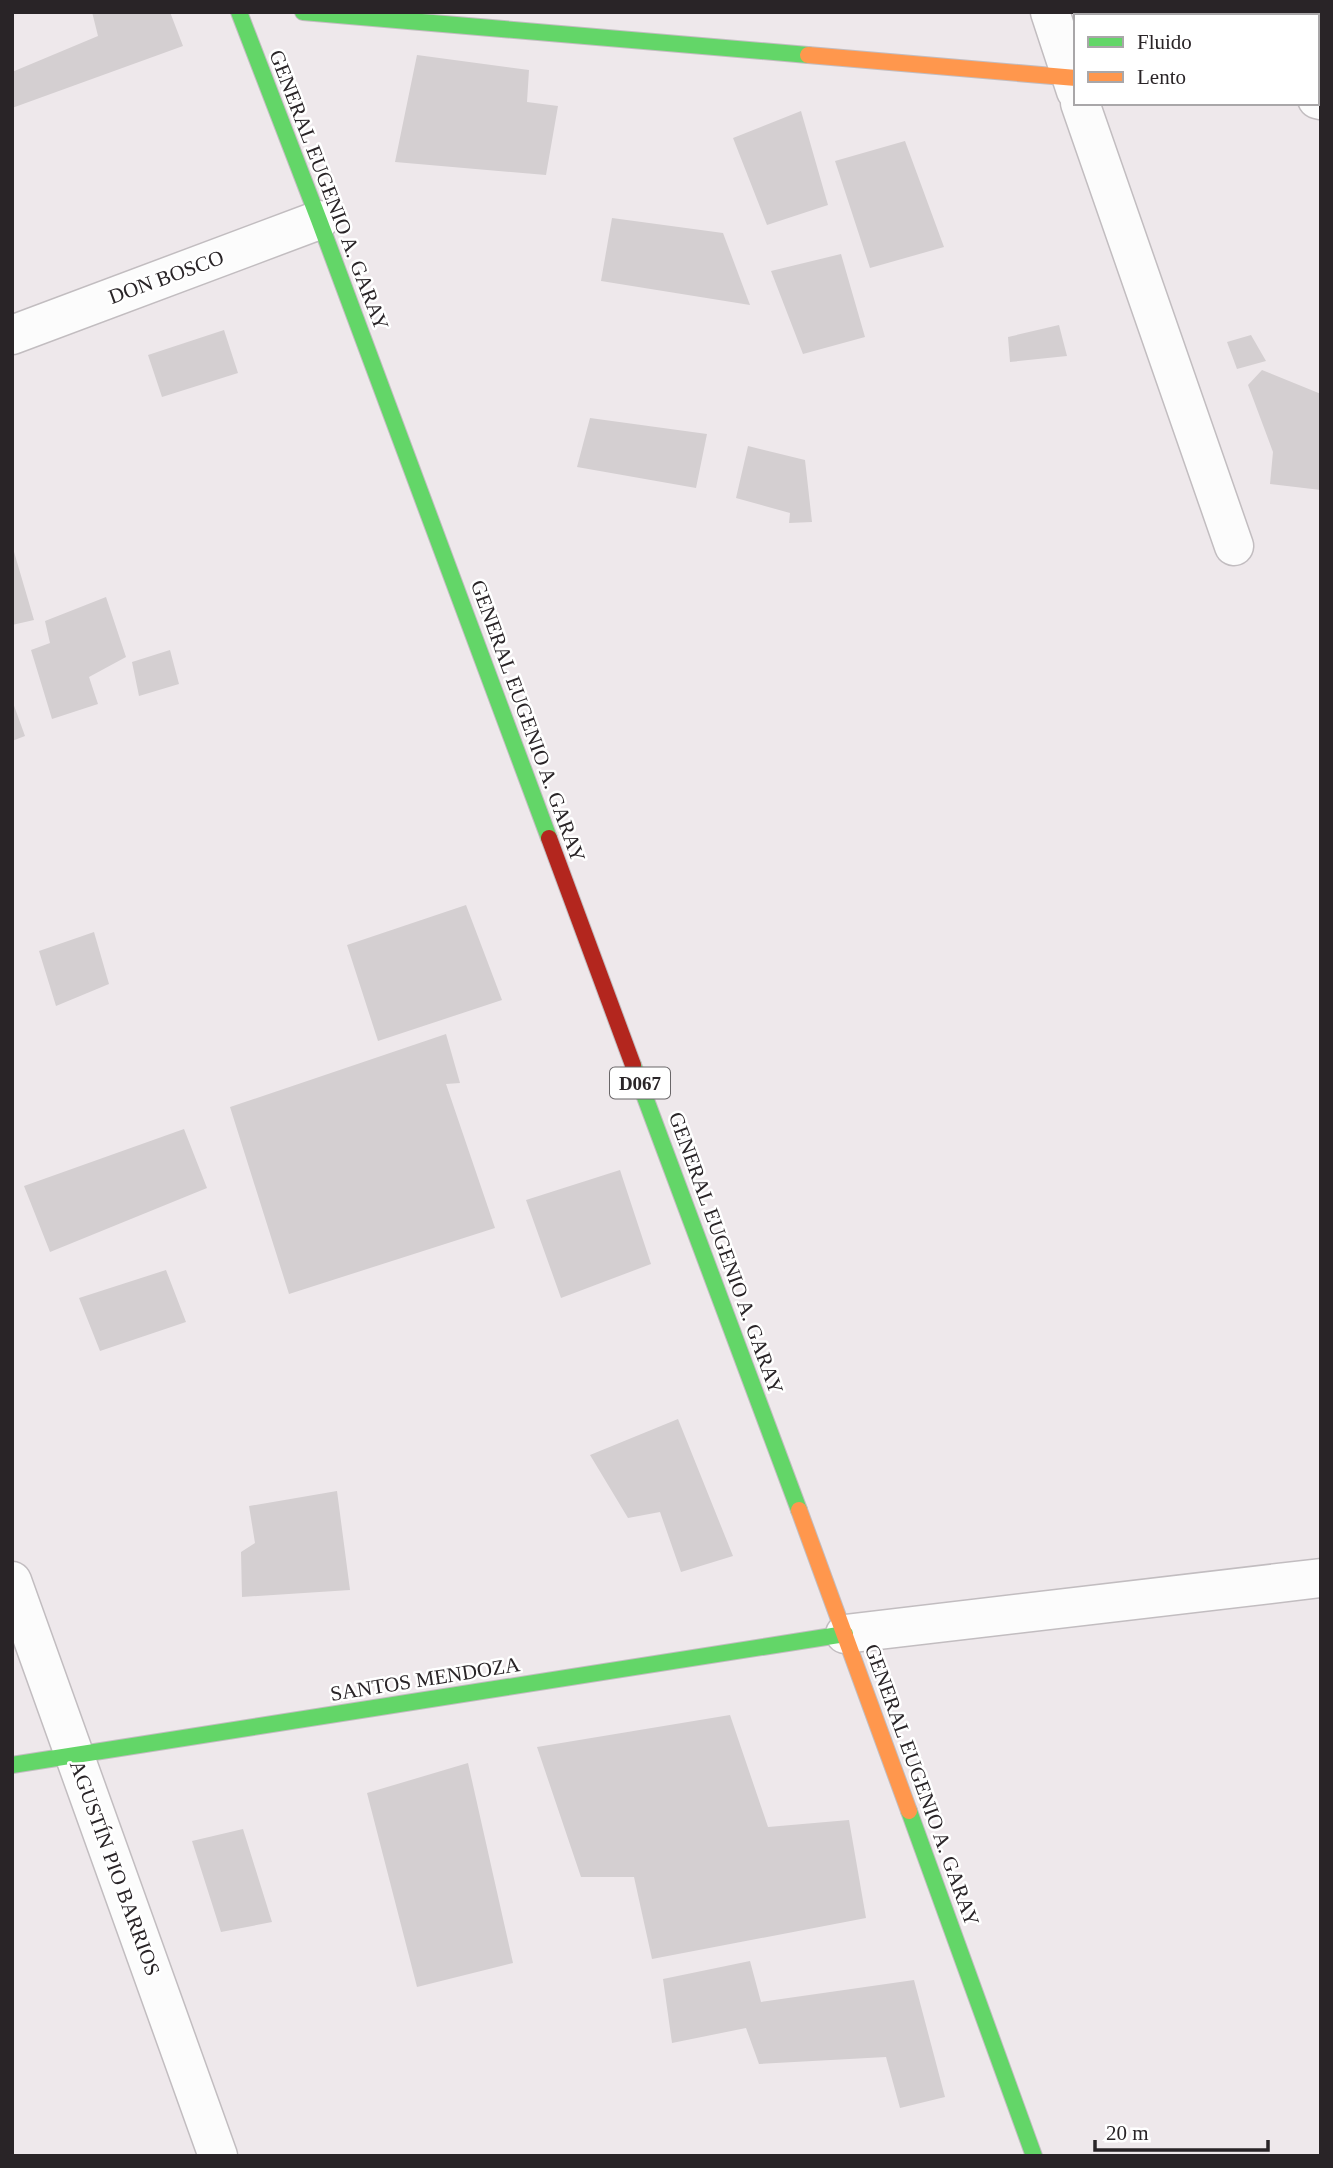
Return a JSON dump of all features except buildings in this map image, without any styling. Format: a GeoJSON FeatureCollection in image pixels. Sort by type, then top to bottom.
{"type":"FeatureCollection","features":[{"type":"Feature","properties":{"kind":"main road","name":"GENERAL EUGENIO A. GARAY"},"geometry":{"type":"LineString","coordinates":[[239,12],[319,220],[845,1634],[1034,2156]]}},
{"type":"Feature","properties":{"kind":"main road"},"geometry":{"type":"LineString","coordinates":[[303,12],[1074,88]]}},
{"type":"Feature","properties":{"kind":"main road","name":"SANTOS MENDOZA"},"geometry":{"type":"LineString","coordinates":[[12,1765],[845,1634]]}},
{"type":"Feature","properties":{"kind":"street"},"geometry":{"type":"LineString","coordinates":[[1050,12],[1074,82]]}},
{"type":"Feature","properties":{"kind":"street"},"geometry":{"type":"LineString","coordinates":[[1082,105],[1234,546]]}},
{"type":"Feature","properties":{"kind":"street","name":"DON BOSCO"},"geometry":{"type":"LineString","coordinates":[[12,335],[319,220]]}},
{"type":"Feature","properties":{"kind":"street"},"geometry":{"type":"LineString","coordinates":[[845,1634],[1321,1578]]}},
{"type":"Feature","properties":{"kind":"street","name":"AGUSTÍN PIO BARRIOS"},"geometry":{"type":"LineString","coordinates":[[12,1581],[218,2156]]}},
{"type":"Feature","properties":{"kind":"traffic: fast"},"geometry":{"type":"LineString","coordinates":[[239,12],[549,838]]}},
{"type":"Feature","properties":{"kind":"traffic: fast"},"geometry":{"type":"LineString","coordinates":[[303,12],[808,55]]}},
{"type":"Feature","properties":{"kind":"traffic: fast"},"geometry":{"type":"LineString","coordinates":[[633,1065],[799,1510]]}},
{"type":"Feature","properties":{"kind":"traffic: fast"},"geometry":{"type":"LineString","coordinates":[[12,1765],[845,1634]]}},
{"type":"Feature","properties":{"kind":"traffic: fast"},"geometry":{"type":"LineString","coordinates":[[909,1811],[1034,2156]]}},
{"type":"Feature","properties":{"kind":"traffic: slow"},"geometry":{"type":"LineString","coordinates":[[808,55],[1074,78]]}},
{"type":"Feature","properties":{"kind":"traffic: slow"},"geometry":{"type":"LineString","coordinates":[[799,1510],[909,1811]]}},
{"type":"Feature","properties":{"kind":"traffic: jam"},"geometry":{"type":"LineString","coordinates":[[549,838],[633,1065]]}}]}
